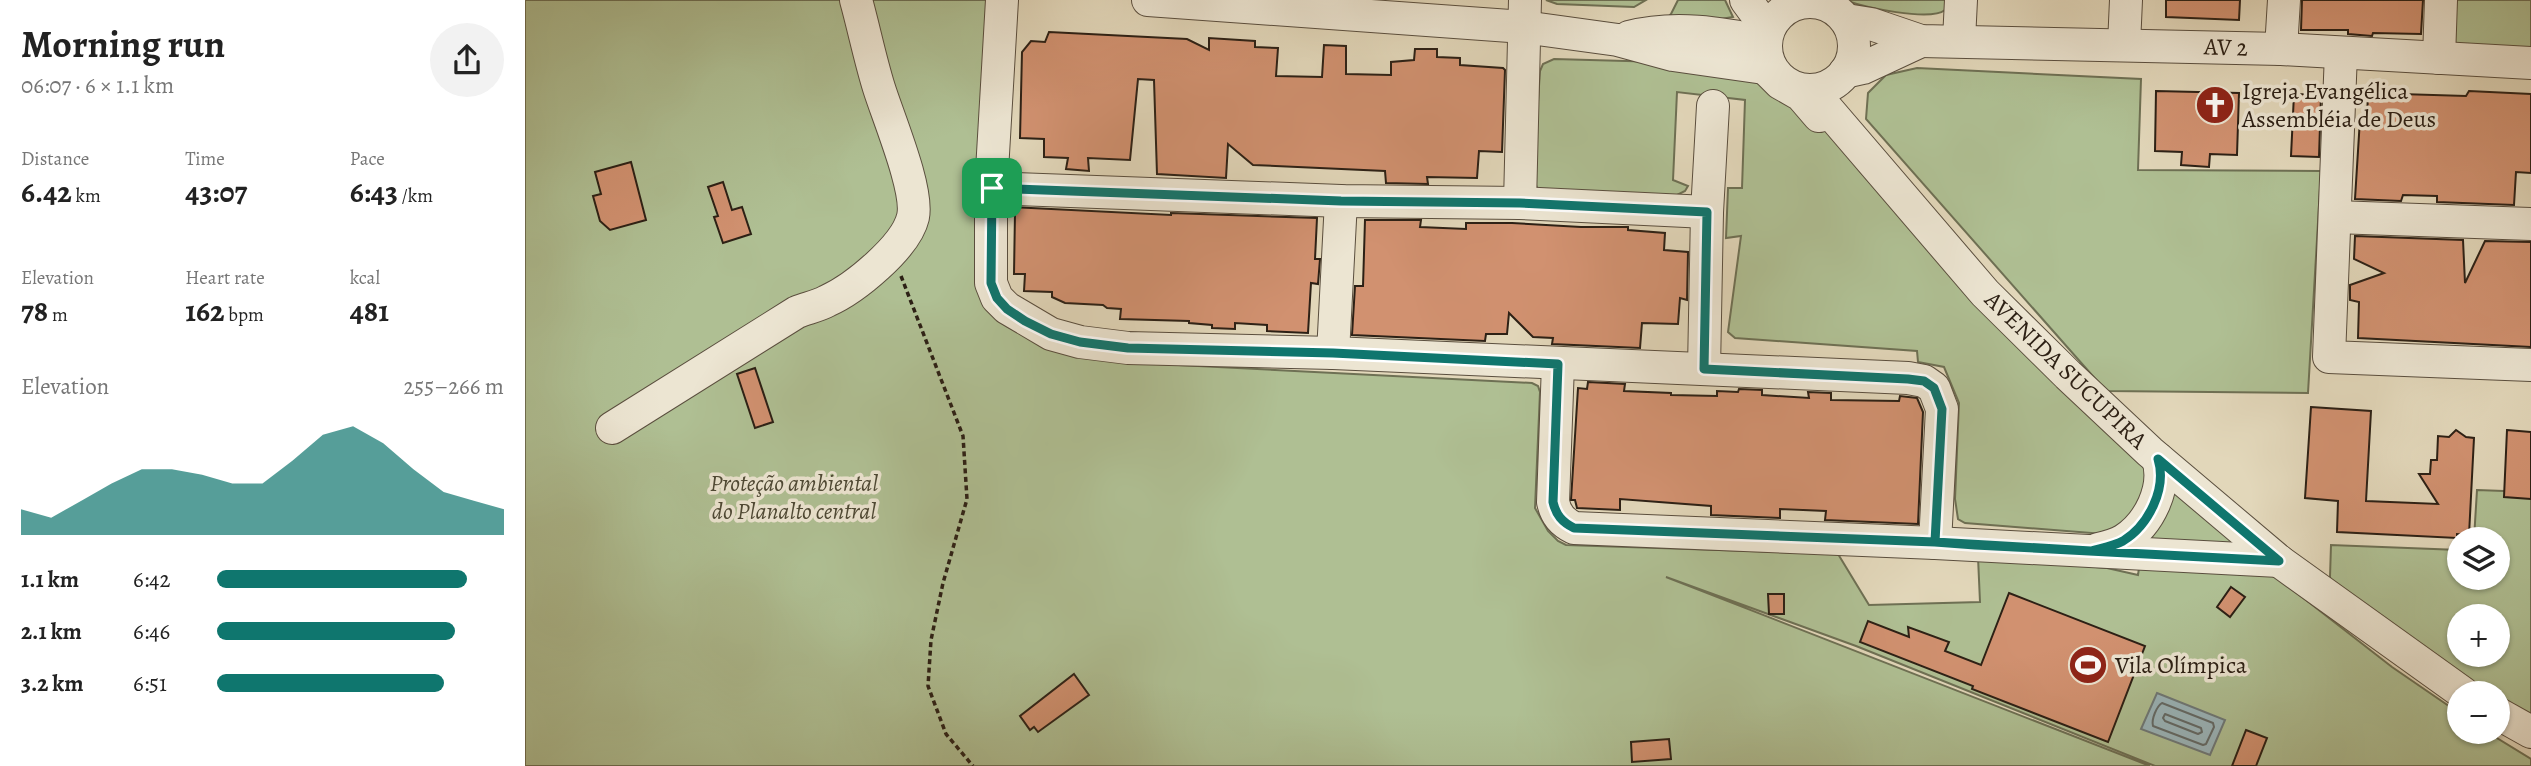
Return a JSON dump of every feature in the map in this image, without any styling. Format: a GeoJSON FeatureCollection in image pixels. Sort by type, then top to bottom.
{"type":"FeatureCollection","features":[{"type":"Feature","properties":{"kind":"street"},"geometry":{"type":"LineString","coordinates":[[613,428],[797,312],[828,301],[860,281],[891,252],[908,230],[914,215],[910,185],[879,87],[856,0]]}},
{"type":"Feature","properties":{"kind":"street"},"geometry":{"type":"LineString","coordinates":[[1002,0],[992,188],[991,283],[997,298],[1007,309],[1051,334],[1080,342],[1128,348],[1333,353],[1924,381],[1934,388],[1942,409],[1935,542]]}},
{"type":"Feature","properties":{"kind":"street"},"geometry":{"type":"LineString","coordinates":[[1746,0],[1780,83],[1801,95],[1858,169],[1962,287],[2024,349],[2159,467],[2157,498],[2141,524],[2123,541],[2091,551]]}},
{"type":"Feature","properties":{"kind":"street"},"geometry":{"type":"LineString","coordinates":[[1959,40],[1962,0]]}},
{"type":"Feature","properties":{"kind":"street"},"geometry":{"type":"LineString","coordinates":[[2124,44],[2126,0]]}},
{"type":"Feature","properties":{"kind":"street"},"geometry":{"type":"LineString","coordinates":[[2281,49],[2284,0]]}},
{"type":"Feature","properties":{"kind":"street"},"geometry":{"type":"LineString","coordinates":[[2439,58],[2441,0]]}},
{"type":"Feature","properties":{"kind":"street"},"geometry":{"type":"LineString","coordinates":[[1163,1],[1524,14],[1618,40],[1675,31],[1733,34],[1767,52],[1789,85],[1832,80],[1850,64],[1854,46],[1850,28],[1839,13],[1822,3],[1789,2],[1778,15],[1767,52]]}},
{"type":"Feature","properties":{"kind":"street"},"geometry":{"type":"LineString","coordinates":[[1520,203],[1524,14]]}},
{"type":"Feature","properties":{"kind":"street","name":"AV 2"},"geometry":{"type":"LineString","coordinates":[[1846,20],[1871,24],[1921,41],[2281,49],[2531,63]]}},
{"type":"Feature","properties":{"kind":"street","name":"AV 2"},"geometry":{"type":"LineString","coordinates":[[1832,80],[1921,41]]}},
{"type":"Feature","properties":{"kind":"street"},"geometry":{"type":"LineString","coordinates":[[2340,53],[2329,357],[2531,365]]}},
{"type":"Feature","properties":{"kind":"street","name":"AVENIDA SUCUPIRA"},"geometry":{"type":"LineString","coordinates":[[1832,80],[1833,116],[1985,293],[2159,467],[2271,561],[2447,682]]}},
{"type":"Feature","properties":{"kind":"street"},"geometry":{"type":"LineString","coordinates":[[1704,369],[1707,212],[1713,106]]}},
{"type":"Feature","properties":{"kind":"street"},"geometry":{"type":"LineString","coordinates":[[992,188],[1341,201],[1520,203],[1707,212]]}},
{"type":"Feature","properties":{"kind":"street"},"geometry":{"type":"LineString","coordinates":[[1333,353],[1341,201]]}},
{"type":"Feature","properties":{"kind":"street"},"geometry":{"type":"LineString","coordinates":[[2335,217],[2531,225]]}},
{"type":"Feature","properties":{"kind":"street"},"geometry":{"type":"LineString","coordinates":[[1558,364],[1553,502],[1560,518],[1574,528],[1935,542],[2271,561]]}},
{"type":"Feature","properties":{"kind":"street"},"geometry":{"type":"LineString","coordinates":[[2510,720],[2531,732]]}},
{"type":"Feature","properties":{"kind":"path"},"geometry":{"type":"LineString","coordinates":[[891,252],[963,436],[967,499],[943,583],[931,640],[928,685],[946,734],[973,766]]}},
{"type":"Feature","properties":{"kind":"green space","name":"Proteção ambiental do Planalto central"},"geometry":{"type":"Polygon","coordinates":[[[525,0],[988,0],[995,318],[1008,327],[1047,346],[1119,362],[1532,383],[1538,386],[1540,392],[1535,508],[1548,531],[1558,541],[1566,545],[1838,554],[1869,605],[1980,602],[1978,557],[2107,568],[2138,575],[2139,568],[2270,572],[2392,667],[2447,705],[2447,744],[2507,744],[2531,759],[2531,766],[2155,766],[1856,646],[1666,577],[2150,766],[525,766],[525,0]]]}},
{"type":"Feature","properties":{"kind":"green space"},"geometry":{"type":"Polygon","coordinates":[[[1546,0],[1646,0],[1634,7],[1557,4],[1546,0]]]}},
{"type":"Feature","properties":{"kind":"green space"},"geometry":{"type":"Polygon","coordinates":[[[1678,0],[1725,0],[1733,17],[1657,29],[1671,14],[1678,0]]]}},
{"type":"Feature","properties":{"kind":"green space"},"geometry":{"type":"Polygon","coordinates":[[[1845,0],[1948,0],[1945,10],[1912,14],[1845,0]]]}},
{"type":"Feature","properties":{"kind":"green space"},"geometry":{"type":"Polygon","coordinates":[[[2450,0],[2531,0],[2531,49],[2447,46],[2450,0]]]}},
{"type":"Feature","properties":{"kind":"green space"},"geometry":{"type":"Polygon","coordinates":[[[1554,59],[1662,62],[1766,73],[1824,122],[1858,169],[1943,265],[2148,470],[2139,517],[2104,534],[1965,523],[1958,519],[1955,499],[1959,403],[1944,367],[1918,362],[1917,351],[1735,338],[1728,332],[1741,236],[1726,238],[1728,188],[1742,188],[1745,100],[1677,92],[1673,180],[1688,186],[1685,191],[1675,196],[1538,190],[1533,178],[1540,71],[1543,64],[1554,59]]]}},
{"type":"Feature","properties":{"kind":"green space"},"geometry":{"type":"Polygon","coordinates":[[[1917,68],[2141,79],[2138,170],[2321,171],[2308,393],[2106,391],[1866,119],[1868,93],[1886,75],[1917,68]]]}},
{"type":"Feature","properties":{"kind":"green space"},"geometry":{"type":"Polygon","coordinates":[[[2163,479],[2253,556],[2134,543],[2163,479]]]}},
{"type":"Feature","properties":{"kind":"green space"},"geometry":{"type":"Polygon","coordinates":[[[2477,490],[2531,492],[2531,725],[2510,713],[2510,681],[2460,681],[2337,596],[2330,577],[2331,545],[2447,550],[2447,590],[2510,590],[2510,527],[2475,527],[2477,490]]]}},
{"type":"Feature","properties":{"kind":"water"},"geometry":{"type":"Polygon","coordinates":[[[2157,693],[2225,720],[2210,755],[2141,729],[2157,693]]]}},
{"type":"Feature","properties":{"kind":"building"},"geometry":{"type":"Polygon","coordinates":[[[2166,0],[2240,0],[2239,20],[2166,17],[2166,0]]]}},
{"type":"Feature","properties":{"kind":"building"},"geometry":{"type":"Polygon","coordinates":[[[2302,0],[2423,0],[2421,34],[2373,33],[2372,36],[2348,34],[2348,30],[2301,30],[2302,0]]]}},
{"type":"Feature","properties":{"kind":"building"},"geometry":{"type":"Polygon","coordinates":[[[1049,32],[1187,39],[1209,50],[1209,38],[1255,41],[1255,47],[1278,48],[1276,76],[1322,77],[1324,45],[1346,46],[1346,74],[1391,75],[1391,62],[1414,60],[1415,49],[1437,49],[1437,57],[1460,58],[1460,65],[1505,70],[1502,152],[1479,151],[1477,178],[1427,177],[1428,184],[1386,183],[1385,171],[1253,165],[1228,144],[1226,178],[1157,174],[1154,80],[1138,79],[1130,160],[1088,158],[1089,171],[1066,169],[1068,158],[1044,157],[1044,139],[1020,138],[1022,52],[1031,41],[1045,42],[1049,32]]]}},
{"type":"Feature","properties":{"kind":"building"},"geometry":{"type":"Polygon","coordinates":[[[2156,91],[2239,93],[2237,155],[2210,154],[2209,167],[2181,165],[2182,152],[2155,151],[2156,91]]]}},
{"type":"Feature","properties":{"kind":"building"},"geometry":{"type":"Polygon","coordinates":[[[2469,91],[2531,94],[2531,173],[2516,172],[2514,205],[2437,202],[2437,196],[2403,195],[2401,201],[2355,199],[2360,119],[2367,120],[2368,93],[2466,96],[2469,91]]]}},
{"type":"Feature","properties":{"kind":"building"},"geometry":{"type":"Polygon","coordinates":[[[2294,94],[2321,95],[2319,157],[2291,156],[2294,94]]]}},
{"type":"Feature","properties":{"kind":"building"},"geometry":{"type":"Polygon","coordinates":[[[631,162],[646,220],[610,230],[600,221],[593,196],[601,194],[595,172],[631,162]]]}},
{"type":"Feature","properties":{"kind":"building"},"geometry":{"type":"Polygon","coordinates":[[[723,182],[732,210],[742,207],[751,234],[723,243],[714,217],[718,216],[708,187],[723,182]]]}},
{"type":"Feature","properties":{"kind":"building"},"geometry":{"type":"Polygon","coordinates":[[[1012,207],[1171,215],[1317,218],[1315,259],[1320,259],[1318,284],[1311,283],[1308,333],[1267,331],[1267,325],[1235,323],[1235,329],[1212,328],[1212,325],[1189,321],[1120,319],[1121,309],[1065,303],[1052,297],[1052,292],[1024,291],[1025,274],[1014,274],[1015,212],[1012,212],[1012,207]]]}},
{"type":"Feature","properties":{"kind":"building"},"geometry":{"type":"Polygon","coordinates":[[[1365,220],[1421,220],[1420,227],[1466,229],[1466,223],[1512,223],[1628,227],[1628,230],[1665,233],[1664,250],[1688,252],[1687,300],[1680,298],[1678,324],[1642,323],[1640,348],[1552,344],[1553,338],[1533,337],[1509,313],[1507,334],[1486,334],[1485,341],[1352,335],[1355,286],[1363,286],[1365,220]]]}},
{"type":"Feature","properties":{"kind":"building"},"geometry":{"type":"Polygon","coordinates":[[[2355,236],[2463,240],[2465,283],[2485,241],[2531,242],[2531,347],[2358,338],[2359,302],[2350,300],[2350,285],[2384,273],[2354,259],[2355,236]]]}},
{"type":"Feature","properties":{"kind":"building"},"geometry":{"type":"Polygon","coordinates":[[[755,368],[773,422],[755,428],[737,374],[755,368]]]}},
{"type":"Feature","properties":{"kind":"building"},"geometry":{"type":"Polygon","coordinates":[[[1588,382],[1625,384],[1624,391],[1671,395],[1717,396],[1717,391],[1738,392],[1739,389],[1762,390],[1762,395],[1809,398],[1808,392],[1831,393],[1831,400],[1899,401],[1900,396],[1917,398],[1923,412],[1918,524],[1825,520],[1826,511],[1780,509],[1780,518],[1711,515],[1711,506],[1620,499],[1620,510],[1577,508],[1575,500],[1571,500],[1578,388],[1587,389],[1588,382]]]}},
{"type":"Feature","properties":{"kind":"building"},"geometry":{"type":"Polygon","coordinates":[[[2311,407],[2371,411],[2366,501],[2438,504],[2419,474],[2430,474],[2431,460],[2437,460],[2438,436],[2449,437],[2456,430],[2466,437],[2474,438],[2469,527],[2447,527],[2447,538],[2337,532],[2338,501],[2305,498],[2311,407]]]}},
{"type":"Feature","properties":{"kind":"building"},"geometry":{"type":"Polygon","coordinates":[[[2507,430],[2531,432],[2531,499],[2504,497],[2507,430]]]}},
{"type":"Feature","properties":{"kind":"building"},"geometry":{"type":"Polygon","coordinates":[[[2231,587],[2245,597],[2230,617],[2217,607],[2231,587]]]}},
{"type":"Feature","properties":{"kind":"building"},"geometry":{"type":"Polygon","coordinates":[[[2009,593],[2145,646],[2108,742],[1860,642],[1868,621],[1909,637],[1908,627],[1949,642],[1945,651],[1981,665],[2009,593]]]}},
{"type":"Feature","properties":{"kind":"building"},"geometry":{"type":"Polygon","coordinates":[[[1768,594],[1784,594],[1784,614],[1769,614],[1768,594]]]}},
{"type":"Feature","properties":{"kind":"building"},"geometry":{"type":"Polygon","coordinates":[[[1074,674],[1089,695],[1038,732],[1034,727],[1030,730],[1020,716],[1074,674]]]}},
{"type":"Feature","properties":{"kind":"building"},"geometry":{"type":"Polygon","coordinates":[[[2246,730],[2267,738],[2256,766],[2232,766],[2246,730]]]}},
{"type":"Feature","properties":{"kind":"building"},"geometry":{"type":"Polygon","coordinates":[[[1669,739],[1671,759],[1632,762],[1631,742],[1669,739]]]}},
{"type":"Feature","properties":{"kind":"place","name":"Igreja Evangélica Assembléia de Deus"},"geometry":{"type":"Point","coordinates":[2215,105]}},
{"type":"Feature","properties":{"kind":"place","name":"Vila Olímpica"},"geometry":{"type":"Point","coordinates":[2088,665]}},
{"type":"Feature","properties":{"kind":"route"},"geometry":{"type":"LineString","coordinates":[[992,188],[991,283],[997,298],[1007,309],[1051,334],[1080,342],[1128,348],[1333,353],[1558,364],[1553,502],[1560,518],[1574,528],[1935,542],[1975,545],[2279,561],[2158,459],[2161,467],[2157,498],[2141,524],[2123,541],[2115,544],[2091,551],[1935,542],[1942,409],[1934,388],[1924,381],[1908,379],[1704,369],[1707,212],[1520,203],[1341,201],[992,188]]}}]}
